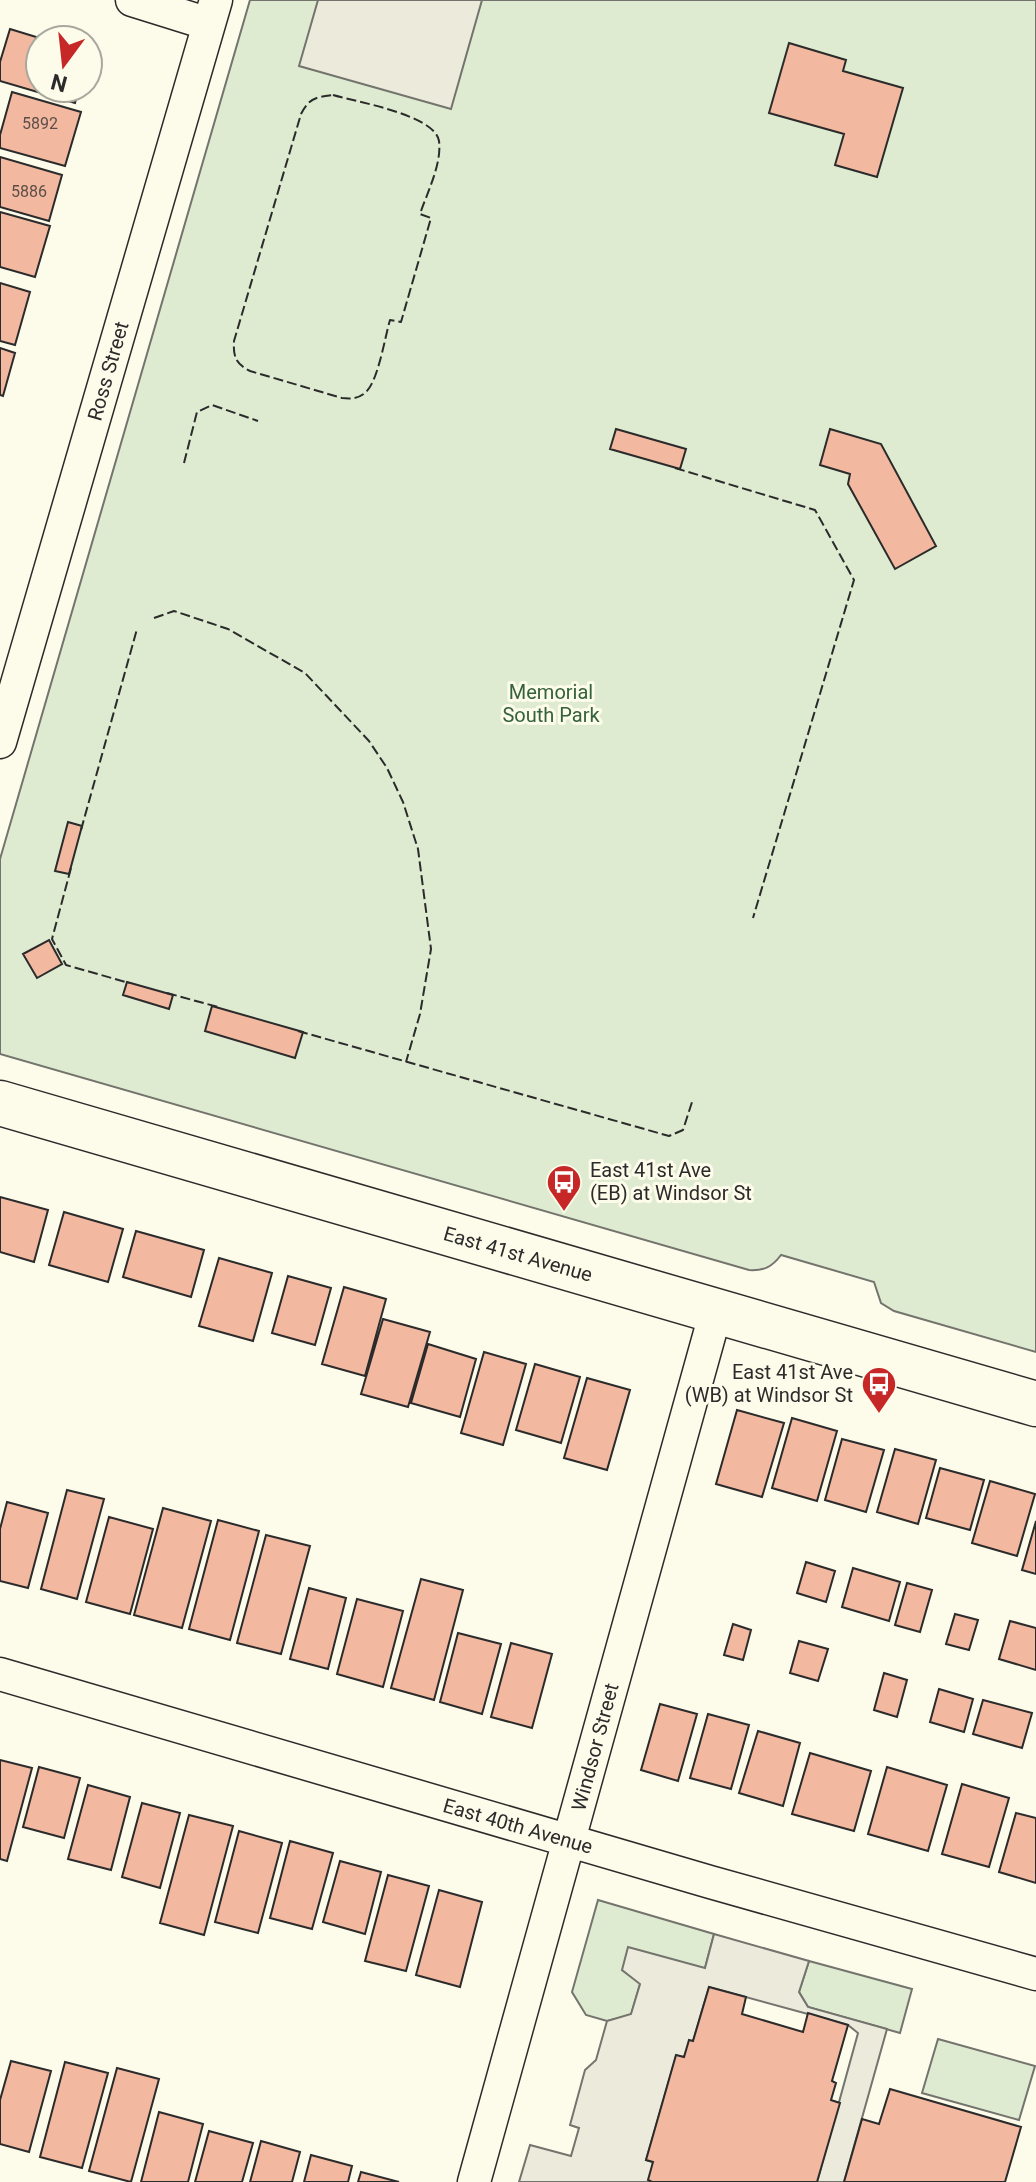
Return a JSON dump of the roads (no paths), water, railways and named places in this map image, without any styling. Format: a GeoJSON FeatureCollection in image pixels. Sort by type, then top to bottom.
{"type":"FeatureCollection","features":[{"type":"Feature","properties":{"kind":"main road","name":"East 41st Avenue"},"geometry":{"type":"LineString","coordinates":[[0,1103],[1036,1404]]}},
{"type":"Feature","properties":{"kind":"street"},"geometry":{"type":"LineString","coordinates":[[132,0],[213,12]]}},
{"type":"Feature","properties":{"kind":"street","name":"Ross Street"},"geometry":{"type":"LineString","coordinates":[[0,742],[213,12]]}},
{"type":"Feature","properties":{"kind":"street","name":"Windsor Street"},"geometry":{"type":"LineString","coordinates":[[474,2182],[716,1311]]}},
{"type":"Feature","properties":{"kind":"street","name":"East 40th Avenue"},"geometry":{"type":"LineString","coordinates":[[0,1674],[1036,1974]]}},
{"type":"Feature","properties":{"kind":"place","name":"East 41st Ave (EB) at Windsor St"},"geometry":{"type":"Point","coordinates":[564,1213]}},
{"type":"Feature","properties":{"kind":"place","name":"East 41st Ave (WB) at Windsor St"},"geometry":{"type":"Point","coordinates":[879,1415]}},
{"type":"Feature","properties":{"kind":"park label","name":"Memorial South Park"},"geometry":{"type":"Point","coordinates":[551,704]}}]}
